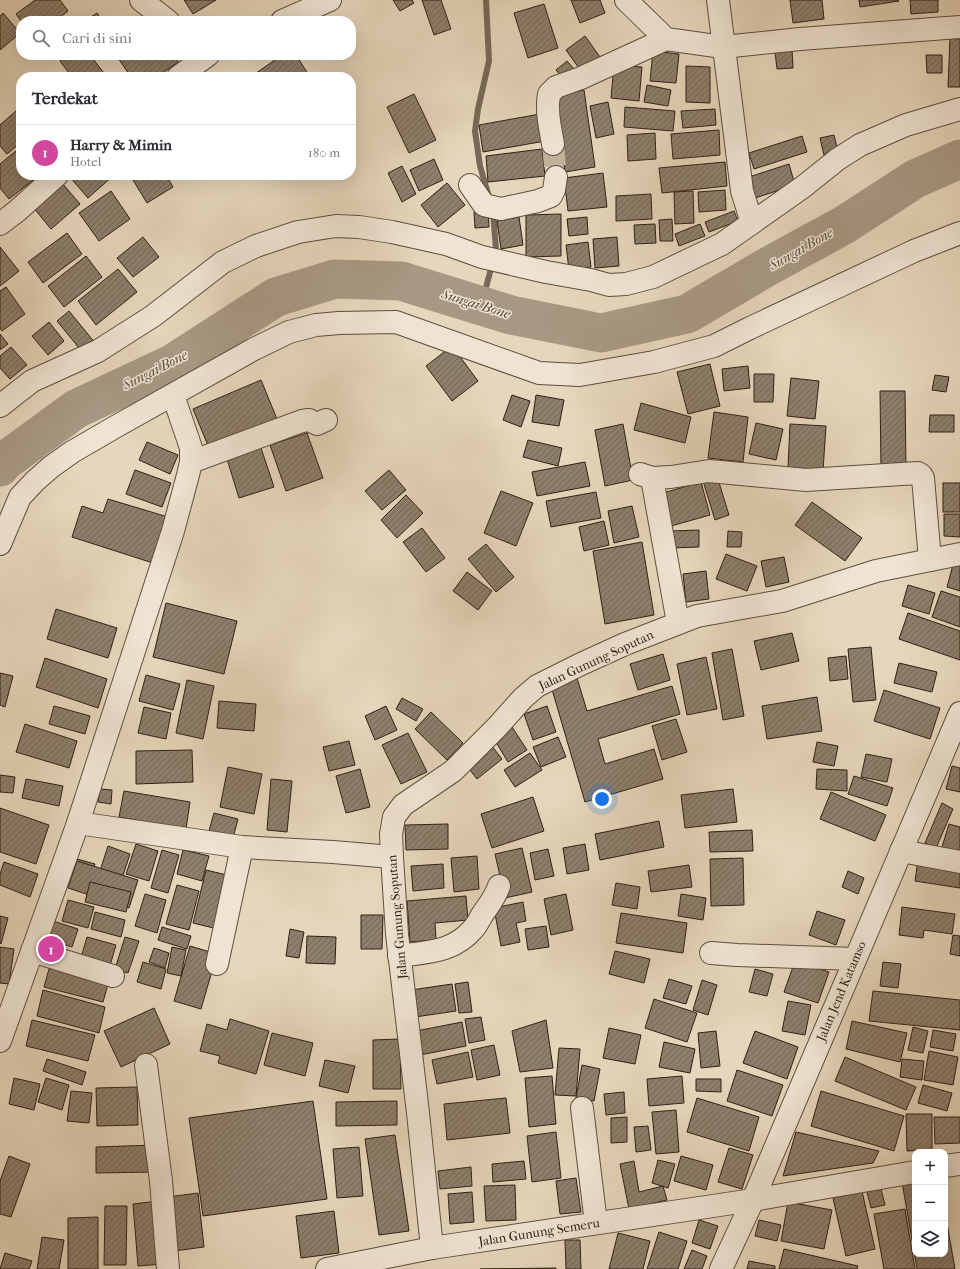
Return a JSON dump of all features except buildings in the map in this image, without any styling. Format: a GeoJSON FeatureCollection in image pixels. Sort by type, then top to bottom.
{"type":"FeatureCollection","features":[{"type":"Feature","properties":{"kind":"street"},"geometry":{"type":"LineString","coordinates":[[141,0],[162,16]]}},
{"type":"Feature","properties":{"kind":"street"},"geometry":{"type":"LineString","coordinates":[[626,0],[666,39]]}},
{"type":"Feature","properties":{"kind":"street"},"geometry":{"type":"LineString","coordinates":[[718,0],[742,191],[752,223]]}},
{"type":"Feature","properties":{"kind":"street"},"geometry":{"type":"LineString","coordinates":[[293,16],[325,1]]}},
{"type":"Feature","properties":{"kind":"street"},"geometry":{"type":"LineString","coordinates":[[552,144],[548,103],[549,94],[556,87],[580,78],[666,39],[723,47],[800,39],[960,27]]}},
{"type":"Feature","properties":{"kind":"street"},"geometry":{"type":"LineString","coordinates":[[185,72],[201,60]]}},
{"type":"Feature","properties":{"kind":"street"},"geometry":{"type":"LineString","coordinates":[[0,406],[32,381],[98,351],[153,316],[223,262],[256,246],[298,232],[336,226],[359,227],[392,232],[446,244],[482,257],[504,262],[609,284],[626,284],[653,277],[722,244],[803,187],[838,159],[860,145],[906,126],[960,109]]}},
{"type":"Feature","properties":{"kind":"street"},"geometry":{"type":"LineString","coordinates":[[470,185],[492,207],[538,201],[551,196],[554,190],[556,177]]}},
{"type":"Feature","properties":{"kind":"street"},"geometry":{"type":"LineString","coordinates":[[0,224],[17,211],[51,180]]}},
{"type":"Feature","properties":{"kind":"street"},"geometry":{"type":"LineString","coordinates":[[0,544],[20,497],[35,481],[72,452],[172,394],[254,349],[289,332],[316,325],[396,322],[539,373],[580,375],[654,362],[714,346],[907,255],[960,233]]}},
{"type":"Feature","properties":{"kind":"street"},"geometry":{"type":"LineString","coordinates":[[1,1037],[78,822],[173,531],[191,462],[191,448],[172,394]]}},
{"type":"Feature","properties":{"kind":"street"},"geometry":{"type":"LineString","coordinates":[[191,462],[302,422],[309,420],[316,424],[326,420]]}},
{"type":"Feature","properties":{"kind":"street"},"geometry":{"type":"LineString","coordinates":[[678,623],[646,476],[671,477],[709,471],[806,480],[918,473],[923,478],[930,560]]}},
{"type":"Feature","properties":{"kind":"street","name":"Jalan Gunung Soputan"},"geometry":{"type":"LineString","coordinates":[[432,1248],[418,1112],[399,956],[392,857],[391,834],[394,817],[403,805],[453,771],[497,727],[522,698],[537,686],[579,665],[697,616],[782,600],[876,571],[960,554]]}},
{"type":"Feature","properties":{"kind":"street","name":"Jalan Jend Katamso"},"geometry":{"type":"LineString","coordinates":[[721,1269],[753,1200],[960,713]]}},
{"type":"Feature","properties":{"kind":"street"},"geometry":{"type":"LineString","coordinates":[[78,822],[242,847],[392,857]]}},
{"type":"Feature","properties":{"kind":"street"},"geometry":{"type":"LineString","coordinates":[[217,964],[242,847]]}},
{"type":"Feature","properties":{"kind":"street"},"geometry":{"type":"LineString","coordinates":[[901,851],[960,862]]}},
{"type":"Feature","properties":{"kind":"street"},"geometry":{"type":"LineString","coordinates":[[399,956],[435,952],[450,947],[474,929],[492,901],[499,886]]}},
{"type":"Feature","properties":{"kind":"street"},"geometry":{"type":"LineString","coordinates":[[32,951],[113,976]]}},
{"type":"Feature","properties":{"kind":"street"},"geometry":{"type":"LineString","coordinates":[[711,953],[855,959]]}},
{"type":"Feature","properties":{"kind":"street"},"geometry":{"type":"LineString","coordinates":[[146,1065],[161,1181],[168,1269]]}},
{"type":"Feature","properties":{"kind":"street"},"geometry":{"type":"LineString","coordinates":[[582,1108],[596,1223]]}},
{"type":"Feature","properties":{"kind":"street"},"geometry":{"type":"LineString","coordinates":[[948,1166],[960,1164]]}},
{"type":"Feature","properties":{"kind":"street","name":"Jalan Gunung Semeru"},"geometry":{"type":"LineString","coordinates":[[327,1269],[432,1248],[753,1200],[912,1173]]}},
{"type":"Feature","properties":{"kind":"waterway"},"geometry":{"type":"LineString","coordinates":[[486,0],[489,61],[478,109],[475,131],[480,166],[489,197]]}},
{"type":"Feature","properties":{"kind":"waterway","name":"Sungai Bone"},"geometry":{"type":"LineString","coordinates":[[0,467],[1,464],[76,409],[172,364],[276,297],[335,279],[401,281],[511,315],[601,333],[687,314],[767,267],[844,225],[915,179],[960,159]]}},
{"type":"Feature","properties":{"kind":"waterway"},"geometry":{"type":"LineString","coordinates":[[481,306],[496,250],[493,212]]}},
{"type":"Feature","properties":{"kind":"tunnel"},"geometry":{"type":"LineString","coordinates":[[553,144],[556,177]]}},
{"type":"Feature","properties":{"kind":"place","name":"Harry & Mimin"},"geometry":{"type":"Point","coordinates":[51,949]}}]}
